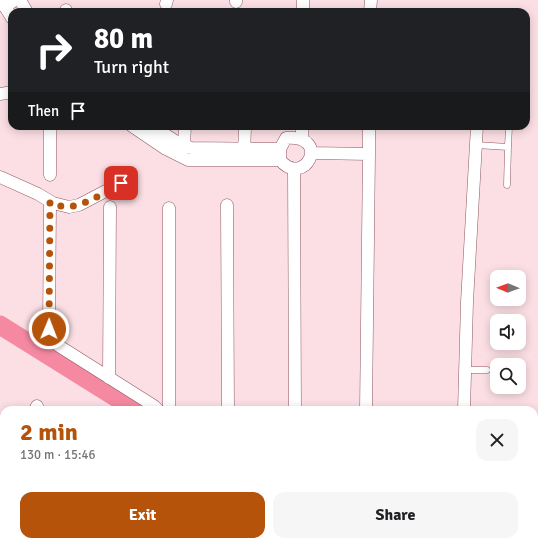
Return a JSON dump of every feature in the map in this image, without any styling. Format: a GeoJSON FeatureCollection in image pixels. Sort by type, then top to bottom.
{"type":"FeatureCollection","features":[{"type":"Feature","properties":{"kind":"street"},"geometry":{"type":"LineString","coordinates":[[50,130],[50,175]]}},
{"type":"Feature","properties":{"kind":"street"},"geometry":{"type":"LineString","coordinates":[[140,130],[182,151],[196,148],[244,155],[280,155]]}},
{"type":"Feature","properties":{"kind":"street"},"geometry":{"type":"LineString","coordinates":[[157,130],[182,151]]}},
{"type":"Feature","properties":{"kind":"street"},"geometry":{"type":"LineString","coordinates":[[182,151],[184,130]]}},
{"type":"Feature","properties":{"kind":"street"},"geometry":{"type":"LineString","coordinates":[[244,155],[245,130]]}},
{"type":"Feature","properties":{"kind":"street"},"geometry":{"type":"LineString","coordinates":[[302,130],[302,139]]}},
{"type":"Feature","properties":{"kind":"street"},"geometry":{"type":"LineString","coordinates":[[366,406],[369,130]]}},
{"type":"Feature","properties":{"kind":"street"},"geometry":{"type":"LineString","coordinates":[[464,406],[477,130]]}},
{"type":"Feature","properties":{"kind":"street"},"geometry":{"type":"LineString","coordinates":[[286,138],[302,139],[310,145],[312,153],[306,164],[301,168],[294,169],[284,166],[280,155],[286,138]]}},
{"type":"Feature","properties":{"kind":"street"},"geometry":{"type":"LineString","coordinates":[[312,153],[369,154]]}},
{"type":"Feature","properties":{"kind":"street"},"geometry":{"type":"LineString","coordinates":[[294,169],[295,406]]}},
{"type":"Feature","properties":{"kind":"street"},"geometry":{"type":"LineString","coordinates":[[0,177],[38,194],[50,202],[60,206],[79,205],[121,183]]}},
{"type":"Feature","properties":{"kind":"street"},"geometry":{"type":"LineString","coordinates":[[50,202],[49,329],[51,336],[59,346],[152,406]]}},
{"type":"Feature","properties":{"kind":"street"},"geometry":{"type":"LineString","coordinates":[[227,205],[228,406]]}},
{"type":"Feature","properties":{"kind":"street"},"geometry":{"type":"LineString","coordinates":[[109,378],[110,207]]}},
{"type":"Feature","properties":{"kind":"street"},"geometry":{"type":"LineString","coordinates":[[169,208],[169,406]]}},
{"type":"Feature","properties":{"kind":"lane"},"geometry":{"type":"LineString","coordinates":[[507,185],[509,130]]}},
{"type":"Feature","properties":{"kind":"lane"},"geometry":{"type":"LineString","coordinates":[[476,145],[508,147]]}},
{"type":"Feature","properties":{"kind":"lane"},"geometry":{"type":"LineString","coordinates":[[465,370],[487,370]]}},
{"type":"Feature","properties":{"kind":"waterway"},"geometry":{"type":"LineString","coordinates":[[0,325],[130,406]]}},
{"type":"Feature","properties":{"kind":"route"},"geometry":{"type":"LineString","coordinates":[[49,329],[50,202],[60,206],[79,205],[121,183]]}}]}
